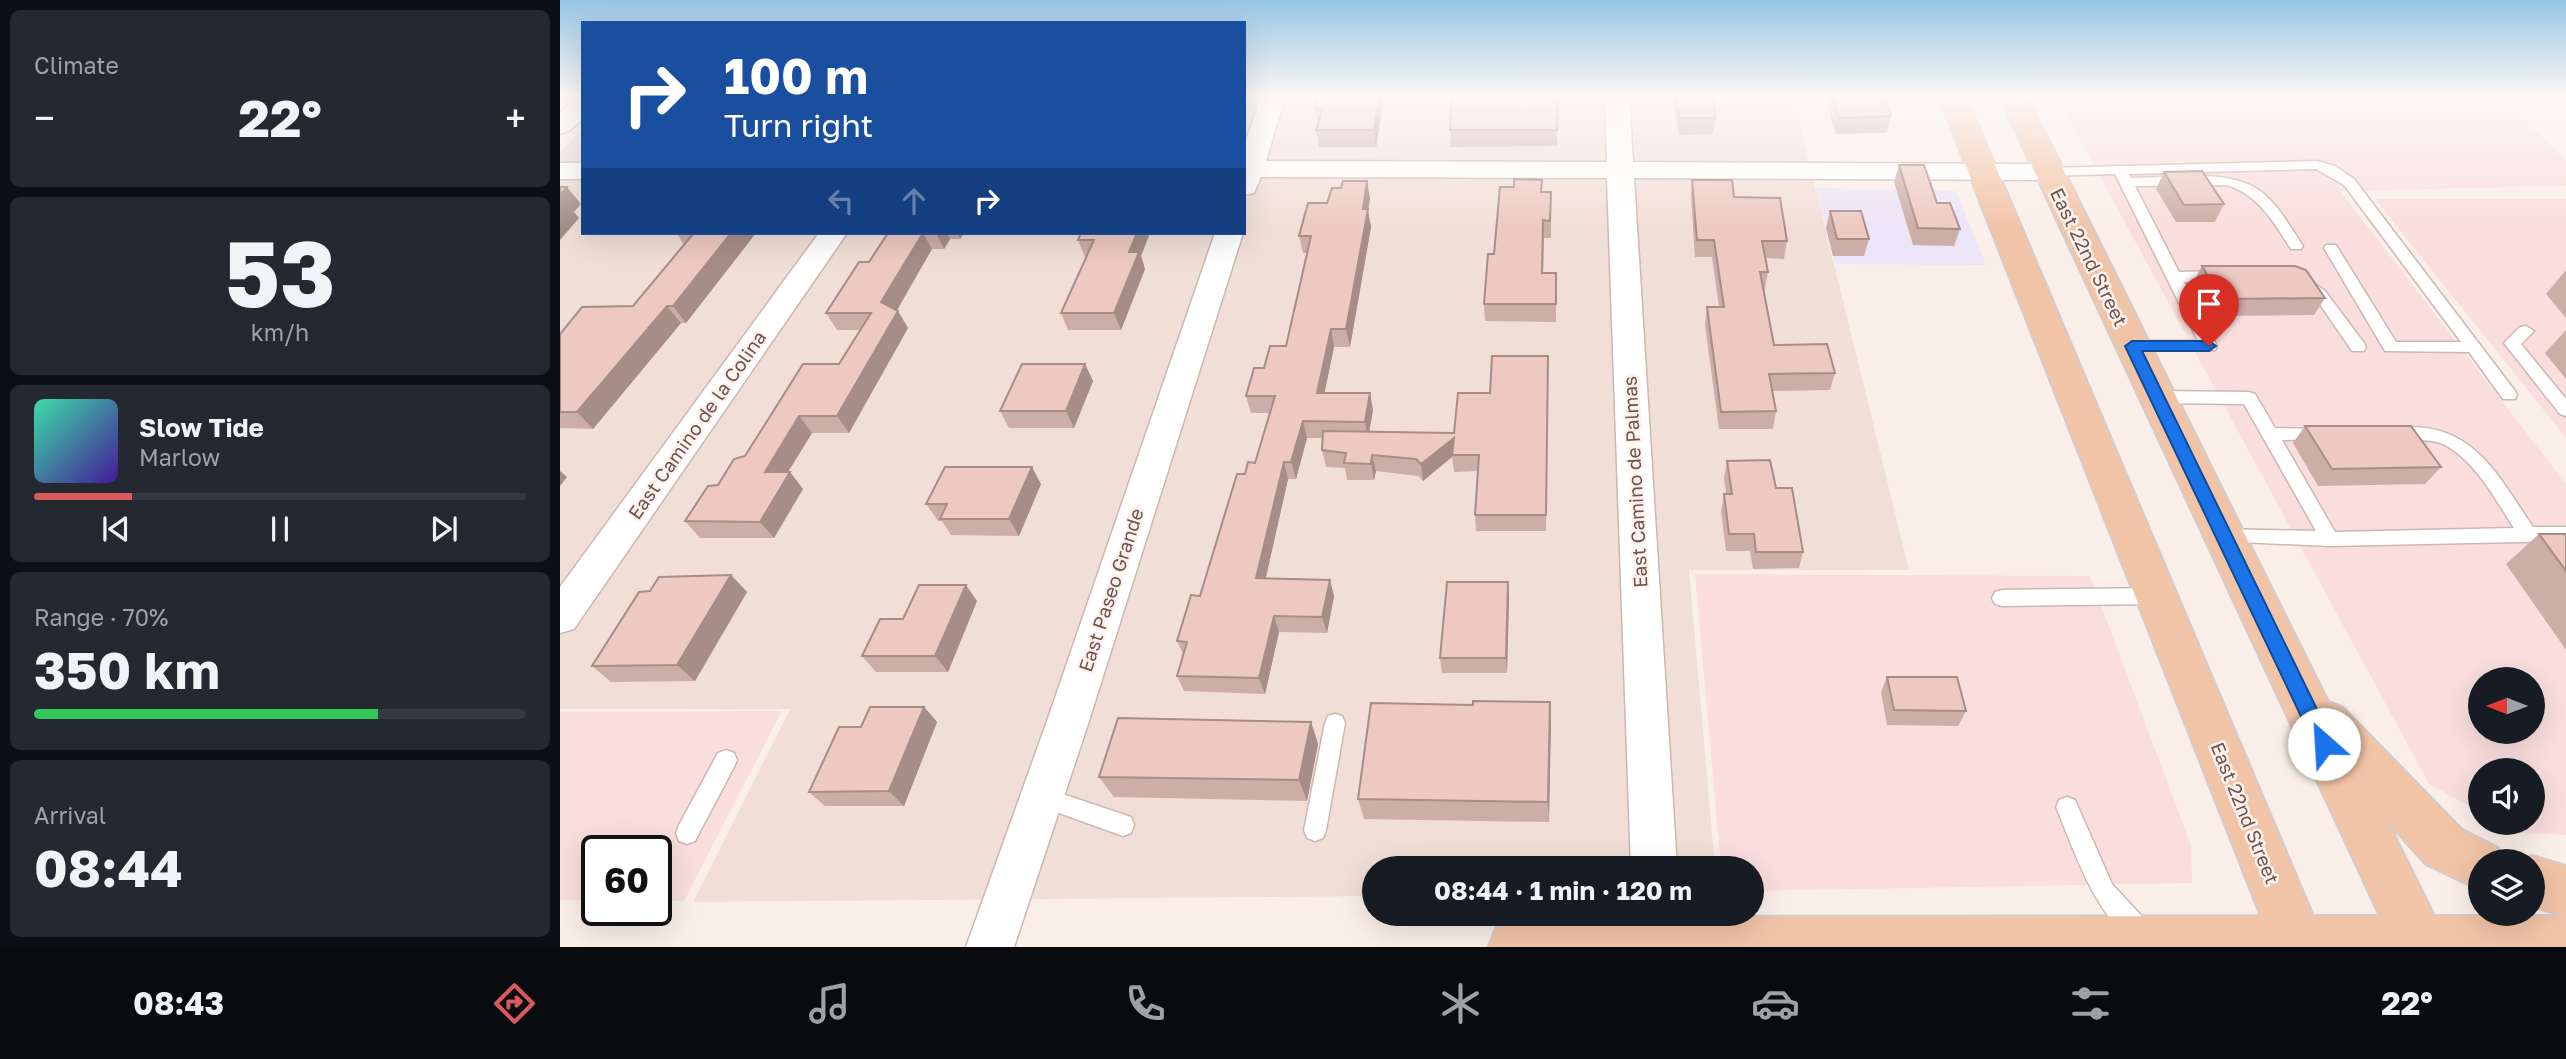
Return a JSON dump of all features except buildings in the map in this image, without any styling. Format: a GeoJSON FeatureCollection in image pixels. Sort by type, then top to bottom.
{"type":"FeatureCollection","features":[{"type":"Feature","properties":{"kind":"main road","name":"East 22nd Street"},"geometry":{"type":"LineString","coordinates":[[1971,141],[2299,945]]}},
{"type":"Feature","properties":{"kind":"main road","name":"East 22nd Street"},"geometry":{"type":"LineString","coordinates":[[2034,141],[2421,945]]}},
{"type":"Feature","properties":{"kind":"main road"},"geometry":{"type":"LineString","coordinates":[[2301,695],[2444,847],[2468,859]]}},
{"type":"Feature","properties":{"kind":"main road"},"geometry":{"type":"LineString","coordinates":[[2545,885],[2566,891]]}},
{"type":"Feature","properties":{"kind":"main road"},"geometry":{"type":"LineString","coordinates":[[1515,947],[1658,928],[2151,944],[2421,945],[2566,942]]}},
{"type":"Feature","properties":{"kind":"street"},"geometry":{"type":"LineString","coordinates":[[1258,141],[1246,175],[1620,170],[2048,172]]}},
{"type":"Feature","properties":{"kind":"street","name":"East Camino de Palmas"},"geometry":{"type":"LineString","coordinates":[[1619,141],[1653,856]]}},
{"type":"Feature","properties":{"kind":"street"},"geometry":{"type":"LineString","coordinates":[[560,171],[581,171]]}},
{"type":"Feature","properties":{"kind":"street","name":"East Camino de la Colina"},"geometry":{"type":"LineString","coordinates":[[560,617],[832,235]]}},
{"type":"Feature","properties":{"kind":"street","name":"East Paseo Grande"},"geometry":{"type":"LineString","coordinates":[[990,947],[1228,235]]}},
{"type":"Feature","properties":{"kind":"lane"},"geometry":{"type":"LineString","coordinates":[[2123,176],[2295,165],[2318,165],[2330,169],[2349,182],[2509,395]]}},
{"type":"Feature","properties":{"kind":"lane"},"geometry":{"type":"LineString","coordinates":[[2048,172],[2228,181],[2244,185],[2261,196],[2296,246]]}},
{"type":"Feature","properties":{"kind":"lane"},"geometry":{"type":"LineString","coordinates":[[2123,176],[2209,346],[2132,346]]}},
{"type":"Feature","properties":{"kind":"lane"},"geometry":{"type":"LineString","coordinates":[[2331,248],[2390,347],[2474,347]]}},
{"type":"Feature","properties":{"kind":"lane"},"geometry":{"type":"LineString","coordinates":[[2174,277],[2236,276]]}},
{"type":"Feature","properties":{"kind":"lane"},"geometry":{"type":"LineString","coordinates":[[2297,279],[2307,282],[2320,293],[2358,346]]}},
{"type":"Feature","properties":{"kind":"lane"},"geometry":{"type":"LineString","coordinates":[[2526,331],[2512,343],[2566,410]]}},
{"type":"Feature","properties":{"kind":"lane"},"geometry":{"type":"LineString","coordinates":[[2157,397],[2249,398],[2330,539]]}},
{"type":"Feature","properties":{"kind":"lane"},"geometry":{"type":"LineString","coordinates":[[2374,433],[2426,432],[2449,439],[2469,453],[2528,534]]}},
{"type":"Feature","properties":{"kind":"lane"},"geometry":{"type":"LineString","coordinates":[[2270,434],[2335,433]]}},
{"type":"Feature","properties":{"kind":"lane"},"geometry":{"type":"LineString","coordinates":[[2224,536],[2330,539],[2566,534]]}},
{"type":"Feature","properties":{"kind":"lane"},"geometry":{"type":"LineString","coordinates":[[2003,598],[2157,596]]}},
{"type":"Feature","properties":{"kind":"lane"},"geometry":{"type":"LineString","coordinates":[[1315,830],[1335,723]]}},
{"type":"Feature","properties":{"kind":"lane"},"geometry":{"type":"LineString","coordinates":[[687,833],[726,760]]}},
{"type":"Feature","properties":{"kind":"lane"},"geometry":{"type":"LineString","coordinates":[[1042,797],[1122,825]]}},
{"type":"Feature","properties":{"kind":"lane"},"geometry":{"type":"LineString","coordinates":[[2067,807],[2104,892],[2151,944]]}},
{"type":"Feature","properties":{"kind":"shaded area"},"geometry":{"type":"Polygon","coordinates":[[[571,141],[581,141],[581,235],[1246,235],[1246,141],[1804,141],[1909,570],[1689,570],[1714,856],[1362,856],[1362,896],[693,902],[790,709],[560,709],[560,152],[571,141]]]}},
{"type":"Feature","properties":{"kind":"shaded area"},"geometry":{"type":"Polygon","coordinates":[[[2081,141],[2546,141],[2566,160],[2566,186],[2340,191],[2566,484],[2566,835],[2545,834],[2545,758],[2468,758],[2468,805],[2429,784],[2081,141]]]}},
{"type":"Feature","properties":{"kind":"shaded area"},"geometry":{"type":"Polygon","coordinates":[[[1816,188],[1956,191],[1986,265],[1835,264],[1816,188]]]}},
{"type":"Feature","properties":{"kind":"shaded area"},"geometry":{"type":"Polygon","coordinates":[[[2375,199],[2566,199],[2566,438],[2375,199]]]}},
{"type":"Feature","properties":{"kind":"shaded area"},"geometry":{"type":"Polygon","coordinates":[[[1695,574],[2090,576],[2191,845],[2192,883],[1764,891],[1764,856],[1720,856],[1695,574]]]}},
{"type":"Feature","properties":{"kind":"shaded area"},"geometry":{"type":"Polygon","coordinates":[[[782,711],[684,901],[672,901],[672,835],[581,835],[581,901],[560,900],[560,712],[782,711]]]}},
{"type":"Feature","properties":{"kind":"route"},"geometry":{"type":"LineString","coordinates":[[2209,346],[2132,346],[2324,744]]}}]}
